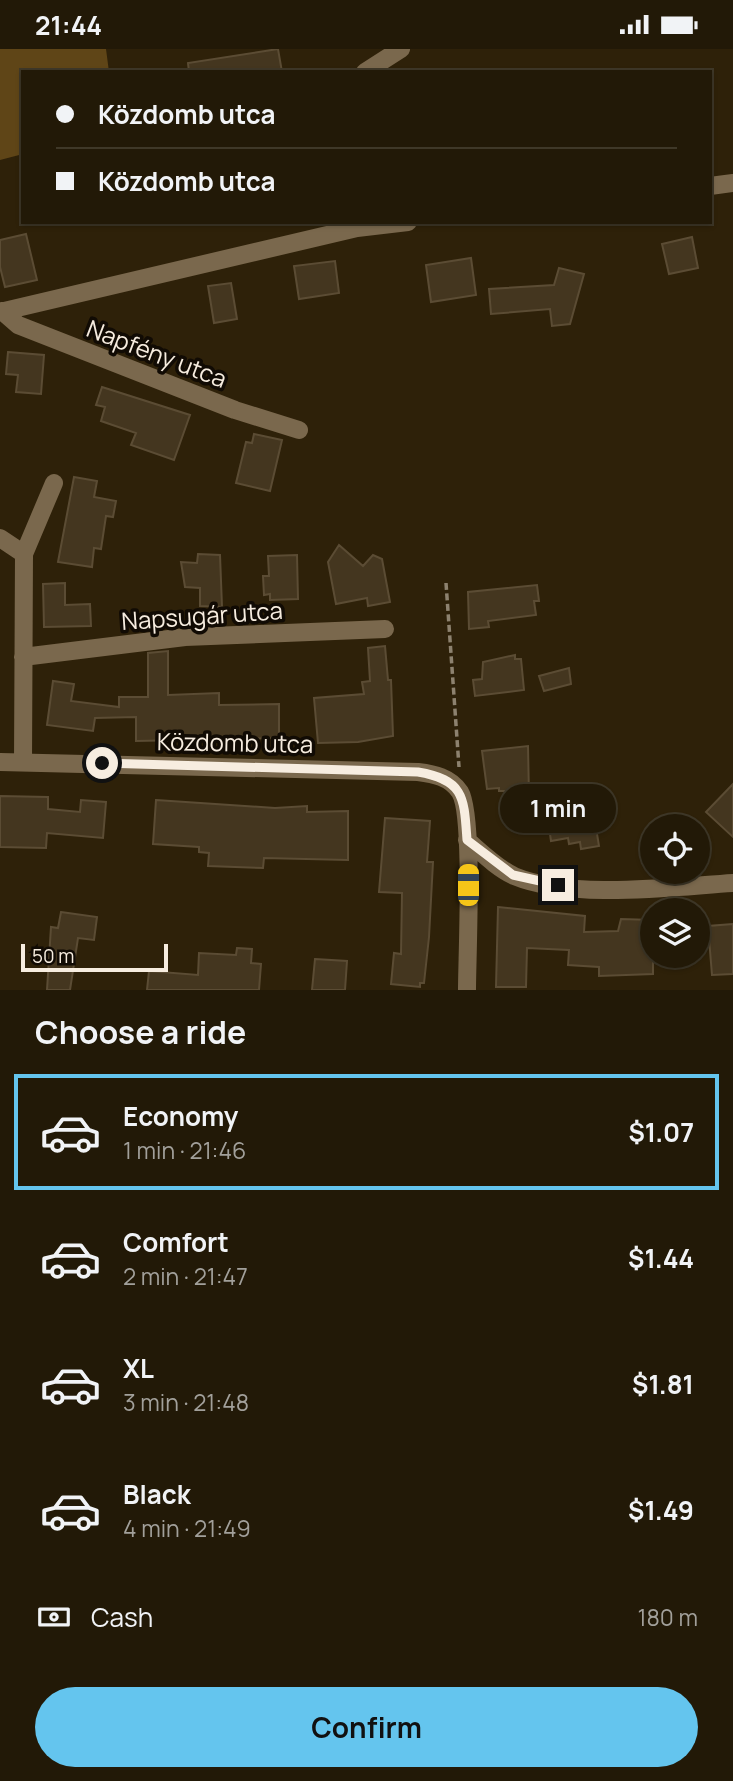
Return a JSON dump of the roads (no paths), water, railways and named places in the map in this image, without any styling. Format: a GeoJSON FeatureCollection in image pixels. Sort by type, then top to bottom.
{"type":"FeatureCollection","features":[{"type":"Feature","properties":{"kind":"street"},"geometry":{"type":"LineString","coordinates":[[368,70],[401,49]]}},
{"type":"Feature","properties":{"kind":"street"},"geometry":{"type":"LineString","coordinates":[[712,186],[733,183]]}},
{"type":"Feature","properties":{"kind":"street"},"geometry":{"type":"LineString","coordinates":[[1,311],[356,225]]}},
{"type":"Feature","properties":{"kind":"street","name":"Napfény utca"},"geometry":{"type":"LineString","coordinates":[[1,311],[18,325],[235,410],[299,430]]}},
{"type":"Feature","properties":{"kind":"street"},"geometry":{"type":"LineString","coordinates":[[23,761],[24,554],[54,483]]}},
{"type":"Feature","properties":{"kind":"street"},"geometry":{"type":"LineString","coordinates":[[0,538],[24,554]]}},
{"type":"Feature","properties":{"kind":"street","name":"Napsugár utca"},"geometry":{"type":"LineString","coordinates":[[23,657],[185,637],[385,629]]}},
{"type":"Feature","properties":{"kind":"street","name":"Közdomb utca"},"geometry":{"type":"LineString","coordinates":[[0,762],[418,772],[438,775],[451,782],[461,793],[467,840]]}},
{"type":"Feature","properties":{"kind":"street"},"geometry":{"type":"LineString","coordinates":[[467,840],[513,875],[537,883],[601,890],[733,884]]}},
{"type":"Feature","properties":{"kind":"street"},"geometry":{"type":"LineString","coordinates":[[467,840],[467,990]]}}]}
